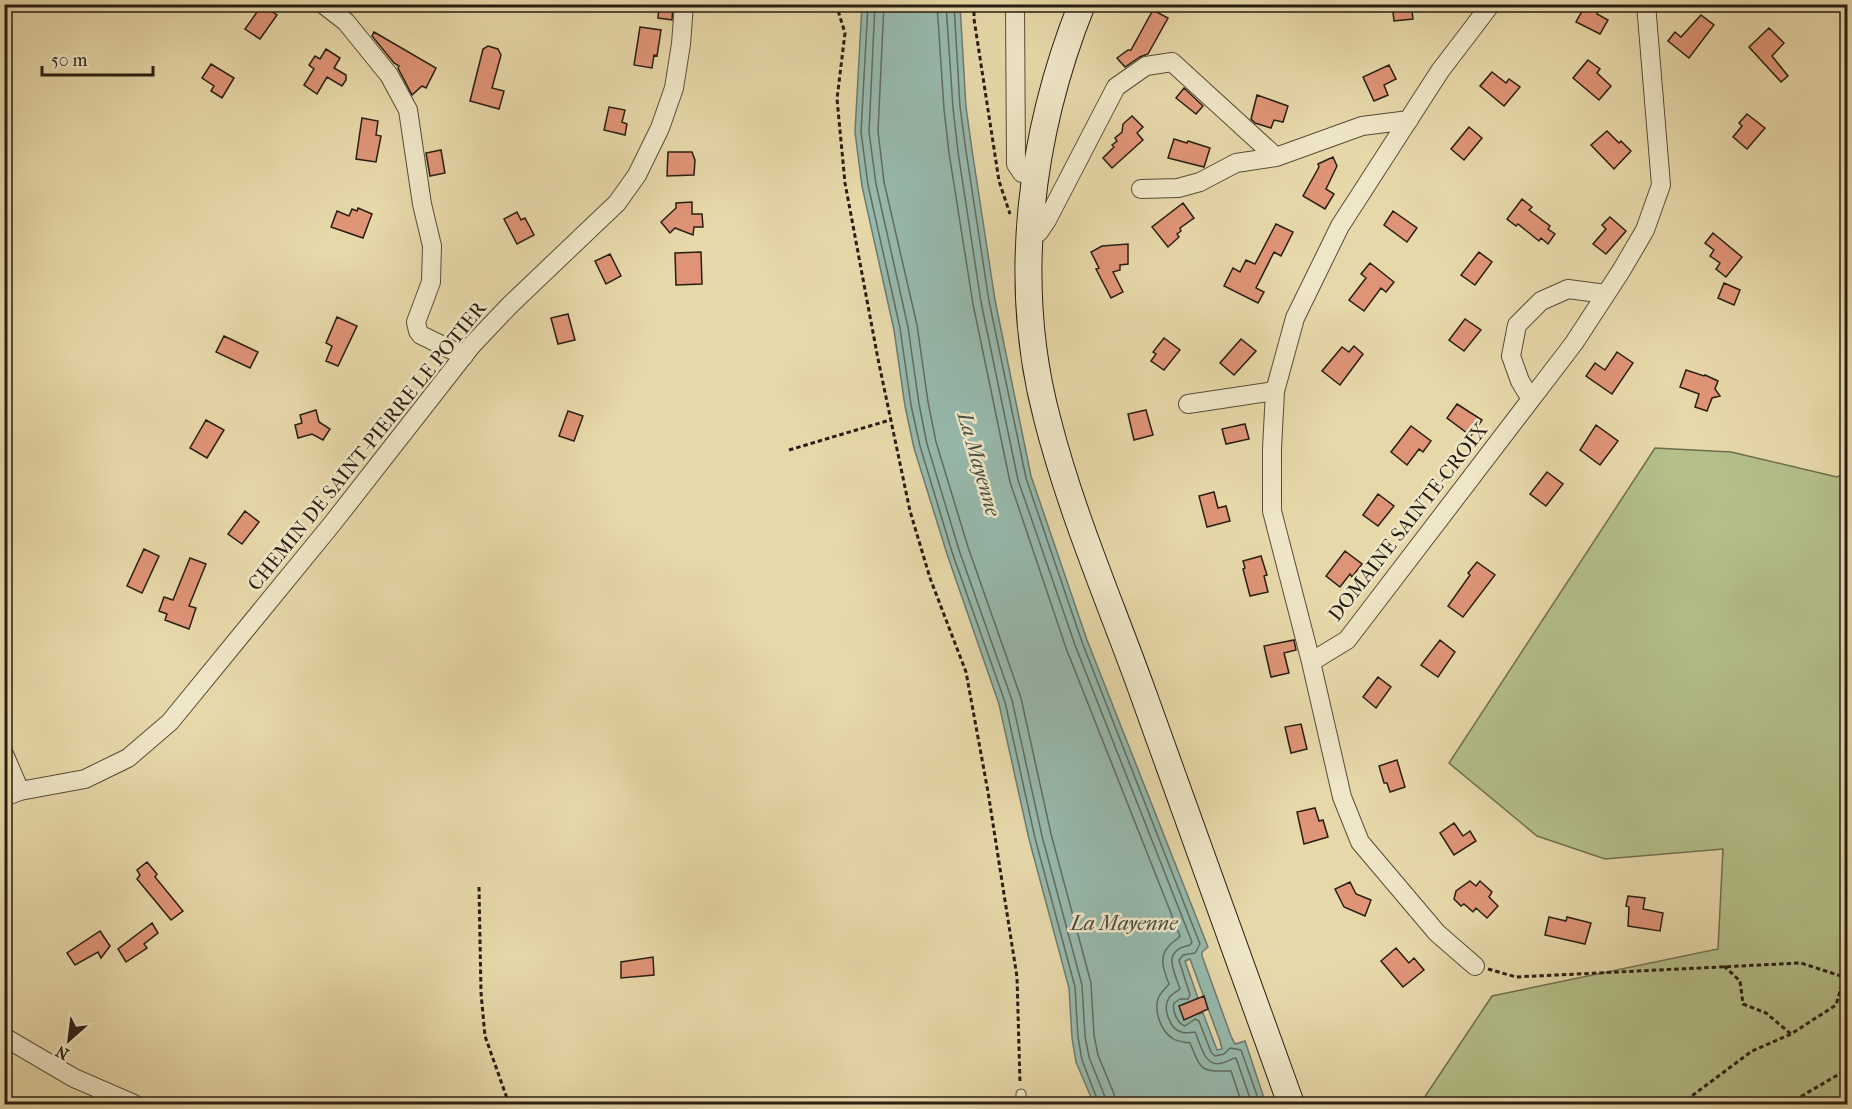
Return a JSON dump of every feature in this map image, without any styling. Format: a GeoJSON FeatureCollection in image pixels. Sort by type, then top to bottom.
{"type":"FeatureCollection","features":[{"type":"Feature","properties":{"kind":"main road"},"geometry":{"type":"LineString","coordinates":[[1082,4],[1069,36],[1053,90],[1035,177],[1030,238],[1030,313],[1033,344],[1049,427],[1082,529],[1291,1104]]}},
{"type":"Feature","properties":{"kind":"street"},"geometry":{"type":"LineString","coordinates":[[323,4],[346,22],[389,75],[408,110],[422,204],[432,246],[430,282],[416,322],[418,331],[421,335],[464,356]]}},
{"type":"Feature","properties":{"kind":"street","name":"CHEMIN DE SAINT-PIERRE LE POTIER"},"geometry":{"type":"LineString","coordinates":[[12,794],[85,779],[128,758],[170,722],[332,524],[464,356],[510,306],[617,204],[637,175],[660,128],[674,88],[684,4]]}},
{"type":"Feature","properties":{"kind":"street"},"geometry":{"type":"LineString","coordinates":[[1015,4],[1016,161],[1022,173],[1035,177]]}},
{"type":"Feature","properties":{"kind":"street","name":"DOMAINE SAINTE-CROIX"},"geometry":{"type":"LineString","coordinates":[[1474,966],[1437,933],[1360,842],[1342,797],[1311,662],[1272,511],[1272,449],[1275,391],[1295,318],[1340,226],[1440,71],[1491,4]]}},
{"type":"Feature","properties":{"kind":"street","name":"DOMAINE SAINTE-CROIX"},"geometry":{"type":"LineString","coordinates":[[1311,662],[1347,640],[1574,343],[1645,230],[1661,185],[1646,4]]}},
{"type":"Feature","properties":{"kind":"street"},"geometry":{"type":"LineString","coordinates":[[1030,238],[1039,232],[1047,220],[1116,87],[1146,66],[1173,62],[1276,157]]}},
{"type":"Feature","properties":{"kind":"street"},"geometry":{"type":"LineString","coordinates":[[1141,189],[1179,188],[1200,182],[1236,163],[1276,157],[1362,126],[1409,120]]}},
{"type":"Feature","properties":{"kind":"street"},"geometry":{"type":"LineString","coordinates":[[1531,399],[1520,381],[1511,356],[1517,325],[1541,301],[1568,289],[1606,294]]}},
{"type":"Feature","properties":{"kind":"street"},"geometry":{"type":"LineString","coordinates":[[1188,404],[1275,391]]}},
{"type":"Feature","properties":{"kind":"street"},"geometry":{"type":"LineString","coordinates":[[4,754],[12,794]]}},
{"type":"Feature","properties":{"kind":"street"},"geometry":{"type":"LineString","coordinates":[[4,1037],[74,1078],[134,1104]]}},
{"type":"Feature","properties":{"kind":"lane"},"geometry":{"type":"LineString","coordinates":[[1021,1094],[1021,1104]]}},
{"type":"Feature","properties":{"kind":"path"},"geometry":{"type":"LineString","coordinates":[[836,4],[845,33],[837,99],[845,183],[890,420],[910,511],[930,578],[966,672],[988,792],[1017,977],[1021,1094]]}},
{"type":"Feature","properties":{"kind":"path"},"geometry":{"type":"LineString","coordinates":[[789,450],[890,420]]}},
{"type":"Feature","properties":{"kind":"path"},"geometry":{"type":"LineString","coordinates":[[479,887],[481,993],[485,1036],[509,1104]]}},
{"type":"Feature","properties":{"kind":"path"},"geometry":{"type":"LineString","coordinates":[[1474,966],[1516,977],[1801,963],[1844,977],[1836,1005],[1791,1034],[1752,1051],[1681,1104]]}},
{"type":"Feature","properties":{"kind":"path"},"geometry":{"type":"LineString","coordinates":[[1724,966],[1740,981],[1743,1004],[1766,1013],[1791,1034]]}},
{"type":"Feature","properties":{"kind":"path"},"geometry":{"type":"LineString","coordinates":[[1788,1104],[1848,1069]]}},
{"type":"Feature","properties":{"kind":"green space"},"geometry":{"type":"Polygon","coordinates":[[[1655,448],[1731,452],[1837,477],[1847,472],[1847,1104],[1420,1104],[1492,996],[1718,949],[1723,849],[1605,859],[1537,836],[1449,763],[1655,448]]]}},
{"type":"Feature","properties":{"kind":"water","name":"La Mayenne"},"geometry":{"type":"Polygon","coordinates":[[[862,5],[960,5],[966,107],[972,150],[995,300],[1031,476],[1087,640],[1208,947],[1202,952],[1202,956],[1231,1036],[1235,1044],[1245,1041],[1266,1104],[1094,1104],[1076,1062],[1069,988],[1029,839],[999,704],[947,554],[914,448],[905,406],[894,330],[862,186],[855,132],[862,5]],[[1190,959],[1185,961],[1198,998],[1194,1000],[1199,1014],[1203,1013],[1217,1050],[1222,1049],[1190,959]]]}},
{"type":"Feature","properties":{"kind":"building"},"geometry":{"type":"Polygon","coordinates":[[[659,4],[673,4],[672,20],[658,18],[659,4]]]}},
{"type":"Feature","properties":{"kind":"building"},"geometry":{"type":"Polygon","coordinates":[[[1392,4],[1411,4],[1413,19],[1394,21],[1392,4]]]}},
{"type":"Feature","properties":{"kind":"building"},"geometry":{"type":"Polygon","coordinates":[[[1586,4],[1602,4],[1597,14],[1608,20],[1600,34],[1576,22],[1586,4]]]}},
{"type":"Feature","properties":{"kind":"building"},"geometry":{"type":"Polygon","coordinates":[[[262,5],[277,15],[260,39],[245,29],[262,5]]]}},
{"type":"Feature","properties":{"kind":"building"},"geometry":{"type":"Polygon","coordinates":[[[1153,10],[1168,18],[1148,54],[1125,67],[1117,58],[1131,50],[1153,10]]]}},
{"type":"Feature","properties":{"kind":"building"},"geometry":{"type":"Polygon","coordinates":[[[1701,15],[1714,25],[1689,58],[1668,41],[1675,32],[1681,37],[1701,15]]]}},
{"type":"Feature","properties":{"kind":"building"},"geometry":{"type":"Polygon","coordinates":[[[640,27],[661,30],[657,56],[654,55],[652,68],[634,65],[640,27]]]}},
{"type":"Feature","properties":{"kind":"building"},"geometry":{"type":"Polygon","coordinates":[[[1769,28],[1784,43],[1772,56],[1788,76],[1781,82],[1749,47],[1769,28]]]}},
{"type":"Feature","properties":{"kind":"building"},"geometry":{"type":"Polygon","coordinates":[[[374,32],[436,68],[426,88],[422,86],[412,95],[399,66],[372,36],[374,32]]]}},
{"type":"Feature","properties":{"kind":"building"},"geometry":{"type":"Polygon","coordinates":[[[488,46],[498,49],[501,55],[492,88],[504,91],[499,109],[470,101],[483,49],[488,46]]]}},
{"type":"Feature","properties":{"kind":"building"},"geometry":{"type":"Polygon","coordinates":[[[326,49],[340,58],[334,68],[346,75],[346,80],[342,86],[327,77],[317,94],[304,85],[314,69],[309,65],[315,56],[320,59],[326,49]]]}},
{"type":"Feature","properties":{"kind":"building"},"geometry":{"type":"Polygon","coordinates":[[[1588,60],[1600,69],[1597,73],[1611,86],[1599,100],[1573,78],[1588,60]]]}},
{"type":"Feature","properties":{"kind":"building"},"geometry":{"type":"Polygon","coordinates":[[[211,64],[234,78],[222,98],[211,91],[214,86],[202,78],[211,64]]]}},
{"type":"Feature","properties":{"kind":"building"},"geometry":{"type":"Polygon","coordinates":[[[1389,65],[1396,79],[1384,85],[1388,95],[1374,101],[1363,77],[1389,65]]]}},
{"type":"Feature","properties":{"kind":"building"},"geometry":{"type":"Polygon","coordinates":[[[1492,72],[1506,83],[1509,79],[1520,87],[1504,106],[1480,86],[1492,72]]]}},
{"type":"Feature","properties":{"kind":"building"},"geometry":{"type":"Polygon","coordinates":[[[1184,88],[1203,106],[1196,114],[1176,98],[1184,88]]]}},
{"type":"Feature","properties":{"kind":"building"},"geometry":{"type":"Polygon","coordinates":[[[1257,95],[1288,106],[1283,122],[1274,120],[1271,128],[1255,123],[1251,119],[1257,95]]]}},
{"type":"Feature","properties":{"kind":"building"},"geometry":{"type":"Polygon","coordinates":[[[609,107],[625,110],[622,122],[627,124],[625,135],[604,130],[609,107]]]}},
{"type":"Feature","properties":{"kind":"building"},"geometry":{"type":"Polygon","coordinates":[[[1747,114],[1765,128],[1747,149],[1733,137],[1742,126],[1739,123],[1747,114]]]}},
{"type":"Feature","properties":{"kind":"building"},"geometry":{"type":"Polygon","coordinates":[[[1132,116],[1143,127],[1137,133],[1143,140],[1112,168],[1103,158],[1114,147],[1112,145],[1117,141],[1115,138],[1122,132],[1123,124],[1132,116]]]}},
{"type":"Feature","properties":{"kind":"building"},"geometry":{"type":"Polygon","coordinates":[[[362,118],[378,121],[376,135],[381,136],[376,162],[356,159],[362,118]]]}},
{"type":"Feature","properties":{"kind":"building"},"geometry":{"type":"Polygon","coordinates":[[[1469,127],[1482,138],[1464,160],[1451,149],[1469,127]]]}},
{"type":"Feature","properties":{"kind":"building"},"geometry":{"type":"Polygon","coordinates":[[[1607,131],[1631,151],[1614,169],[1591,145],[1607,131]]]}},
{"type":"Feature","properties":{"kind":"building"},"geometry":{"type":"Polygon","coordinates":[[[1174,139],[1210,148],[1204,167],[1168,158],[1174,139]]]}},
{"type":"Feature","properties":{"kind":"building"},"geometry":{"type":"Polygon","coordinates":[[[441,150],[445,173],[430,176],[426,153],[441,150]]]}},
{"type":"Feature","properties":{"kind":"building"},"geometry":{"type":"Polygon","coordinates":[[[668,152],[692,152],[695,160],[694,175],[667,176],[668,152]]]}},
{"type":"Feature","properties":{"kind":"building"},"geometry":{"type":"Polygon","coordinates":[[[1333,157],[1337,166],[1326,189],[1334,194],[1325,209],[1303,196],[1319,167],[1318,164],[1333,157]]]}},
{"type":"Feature","properties":{"kind":"building"},"geometry":{"type":"Polygon","coordinates":[[[1522,199],[1532,207],[1529,210],[1550,226],[1548,229],[1555,234],[1548,244],[1541,238],[1539,241],[1518,224],[1516,226],[1507,219],[1522,199]]]}},
{"type":"Feature","properties":{"kind":"building"},"geometry":{"type":"Polygon","coordinates":[[[692,202],[692,214],[702,214],[703,227],[694,227],[693,235],[675,228],[670,233],[661,222],[676,208],[676,203],[692,202]]]}},
{"type":"Feature","properties":{"kind":"building"},"geometry":{"type":"Polygon","coordinates":[[[1183,203],[1194,218],[1180,228],[1181,231],[1177,234],[1179,237],[1168,247],[1152,227],[1183,203]]]}},
{"type":"Feature","properties":{"kind":"building"},"geometry":{"type":"Polygon","coordinates":[[[358,208],[372,214],[363,238],[331,227],[337,211],[349,216],[352,209],[357,211],[358,208]]]}},
{"type":"Feature","properties":{"kind":"building"},"geometry":{"type":"Polygon","coordinates":[[[1393,211],[1417,228],[1407,242],[1384,225],[1393,211]]]}},
{"type":"Feature","properties":{"kind":"building"},"geometry":{"type":"Polygon","coordinates":[[[517,212],[521,220],[525,218],[534,235],[517,244],[504,219],[517,212]]]}},
{"type":"Feature","properties":{"kind":"building"},"geometry":{"type":"Polygon","coordinates":[[[1610,217],[1626,231],[1606,254],[1593,244],[1606,229],[1602,225],[1610,217]]]}},
{"type":"Feature","properties":{"kind":"building"},"geometry":{"type":"Polygon","coordinates":[[[1276,224],[1293,232],[1281,256],[1274,252],[1256,288],[1264,292],[1258,303],[1224,286],[1233,268],[1240,272],[1246,260],[1255,264],[1276,224]]]}},
{"type":"Feature","properties":{"kind":"building"},"geometry":{"type":"Polygon","coordinates":[[[1713,233],[1742,257],[1726,277],[1716,269],[1720,263],[1710,256],[1714,250],[1705,243],[1713,233]]]}},
{"type":"Feature","properties":{"kind":"building"},"geometry":{"type":"Polygon","coordinates":[[[1128,244],[1128,264],[1120,265],[1120,270],[1113,272],[1123,292],[1111,298],[1096,269],[1099,268],[1091,252],[1102,246],[1128,244]]]}},
{"type":"Feature","properties":{"kind":"building"},"geometry":{"type":"Polygon","coordinates":[[[701,252],[702,284],[676,285],[675,253],[701,252]]]}},
{"type":"Feature","properties":{"kind":"building"},"geometry":{"type":"Polygon","coordinates":[[[1479,252],[1492,262],[1475,285],[1461,275],[1479,252]]]}},
{"type":"Feature","properties":{"kind":"building"},"geometry":{"type":"Polygon","coordinates":[[[610,254],[621,276],[606,284],[595,261],[610,254]]]}},
{"type":"Feature","properties":{"kind":"building"},"geometry":{"type":"Polygon","coordinates":[[[1370,263],[1394,282],[1386,292],[1381,288],[1364,311],[1349,300],[1366,278],[1361,274],[1370,263]]]}},
{"type":"Feature","properties":{"kind":"building"},"geometry":{"type":"Polygon","coordinates":[[[1724,283],[1740,290],[1734,305],[1718,298],[1724,283]]]}},
{"type":"Feature","properties":{"kind":"building"},"geometry":{"type":"Polygon","coordinates":[[[568,314],[575,340],[558,344],[551,318],[568,314]]]}},
{"type":"Feature","properties":{"kind":"building"},"geometry":{"type":"Polygon","coordinates":[[[337,317],[357,326],[338,366],[326,361],[332,346],[326,343],[337,317]]]}},
{"type":"Feature","properties":{"kind":"building"},"geometry":{"type":"Polygon","coordinates":[[[1465,319],[1481,330],[1464,351],[1449,340],[1465,319]]]}},
{"type":"Feature","properties":{"kind":"building"},"geometry":{"type":"Polygon","coordinates":[[[224,336],[258,352],[250,368],[216,352],[224,336]]]}},
{"type":"Feature","properties":{"kind":"building"},"geometry":{"type":"Polygon","coordinates":[[[1164,338],[1180,350],[1164,370],[1151,361],[1156,354],[1153,352],[1164,338]]]}},
{"type":"Feature","properties":{"kind":"building"},"geometry":{"type":"Polygon","coordinates":[[[1241,339],[1256,351],[1234,375],[1220,363],[1241,339]]]}},
{"type":"Feature","properties":{"kind":"building"},"geometry":{"type":"Polygon","coordinates":[[[1354,346],[1363,354],[1340,385],[1322,371],[1342,347],[1349,352],[1354,346]]]}},
{"type":"Feature","properties":{"kind":"building"},"geometry":{"type":"Polygon","coordinates":[[[1617,352],[1633,363],[1612,394],[1586,376],[1595,363],[1605,370],[1617,352]]]}},
{"type":"Feature","properties":{"kind":"building"},"geometry":{"type":"Polygon","coordinates":[[[1686,370],[1718,381],[1715,389],[1720,396],[1712,398],[1707,411],[1695,407],[1699,394],[1680,387],[1686,370]]]}},
{"type":"Feature","properties":{"kind":"building"},"geometry":{"type":"Polygon","coordinates":[[[1457,404],[1482,420],[1471,436],[1447,418],[1457,404]]]}},
{"type":"Feature","properties":{"kind":"building"},"geometry":{"type":"Polygon","coordinates":[[[316,410],[319,422],[330,429],[323,440],[312,434],[298,438],[295,425],[302,423],[300,415],[316,410]]]}},
{"type":"Feature","properties":{"kind":"building"},"geometry":{"type":"Polygon","coordinates":[[[1146,410],[1153,435],[1134,440],[1128,414],[1146,410]]]}},
{"type":"Feature","properties":{"kind":"building"},"geometry":{"type":"Polygon","coordinates":[[[568,411],[583,416],[574,441],[559,436],[568,411]]]}},
{"type":"Feature","properties":{"kind":"building"},"geometry":{"type":"Polygon","coordinates":[[[206,420],[224,430],[207,458],[190,448],[206,420]]]}},
{"type":"Feature","properties":{"kind":"building"},"geometry":{"type":"Polygon","coordinates":[[[1245,424],[1249,439],[1226,444],[1222,429],[1245,424]]]}},
{"type":"Feature","properties":{"kind":"building"},"geometry":{"type":"Polygon","coordinates":[[[1596,425],[1618,441],[1600,465],[1580,450],[1596,425]]]}},
{"type":"Feature","properties":{"kind":"building"},"geometry":{"type":"Polygon","coordinates":[[[1411,426],[1431,441],[1423,452],[1419,449],[1407,465],[1391,452],[1411,426]]]}},
{"type":"Feature","properties":{"kind":"building"},"geometry":{"type":"Polygon","coordinates":[[[1547,472],[1563,484],[1546,506],[1530,494],[1547,472]]]}},
{"type":"Feature","properties":{"kind":"building"},"geometry":{"type":"Polygon","coordinates":[[[1214,492],[1218,508],[1226,506],[1230,521],[1207,527],[1199,496],[1214,492]]]}},
{"type":"Feature","properties":{"kind":"building"},"geometry":{"type":"Polygon","coordinates":[[[1378,494],[1394,506],[1378,526],[1363,515],[1378,494]]]}},
{"type":"Feature","properties":{"kind":"building"},"geometry":{"type":"Polygon","coordinates":[[[245,511],[259,522],[242,544],[228,534],[245,511]]]}},
{"type":"Feature","properties":{"kind":"building"},"geometry":{"type":"Polygon","coordinates":[[[144,549],[159,556],[142,593],[127,586],[144,549]]]}},
{"type":"Feature","properties":{"kind":"building"},"geometry":{"type":"Polygon","coordinates":[[[1345,551],[1362,564],[1340,587],[1326,576],[1345,551]]]}},
{"type":"Feature","properties":{"kind":"building"},"geometry":{"type":"Polygon","coordinates":[[[1261,556],[1267,575],[1264,576],[1268,592],[1250,596],[1243,561],[1261,556]]]}},
{"type":"Feature","properties":{"kind":"building"},"geometry":{"type":"Polygon","coordinates":[[[190,558],[206,564],[189,606],[196,608],[189,629],[165,620],[167,614],[159,611],[164,597],[173,600],[190,558]]]}},
{"type":"Feature","properties":{"kind":"building"},"geometry":{"type":"Polygon","coordinates":[[[1477,562],[1495,575],[1463,617],[1448,606],[1477,562]]]}},
{"type":"Feature","properties":{"kind":"building"},"geometry":{"type":"Polygon","coordinates":[[[1294,640],[1296,650],[1284,653],[1289,673],[1271,677],[1264,646],[1294,640]]]}},
{"type":"Feature","properties":{"kind":"building"},"geometry":{"type":"Polygon","coordinates":[[[1440,640],[1455,652],[1438,677],[1421,665],[1440,640]]]}},
{"type":"Feature","properties":{"kind":"building"},"geometry":{"type":"Polygon","coordinates":[[[1378,677],[1391,687],[1376,708],[1363,697],[1378,677]]]}},
{"type":"Feature","properties":{"kind":"building"},"geometry":{"type":"Polygon","coordinates":[[[1301,724],[1307,749],[1291,753],[1285,727],[1301,724]]]}},
{"type":"Feature","properties":{"kind":"building"},"geometry":{"type":"Polygon","coordinates":[[[1397,760],[1405,787],[1390,792],[1387,783],[1384,783],[1379,766],[1397,760]]]}},
{"type":"Feature","properties":{"kind":"building"},"geometry":{"type":"Polygon","coordinates":[[[1315,808],[1319,821],[1323,820],[1328,837],[1304,844],[1297,812],[1315,808]]]}},
{"type":"Feature","properties":{"kind":"building"},"geometry":{"type":"Polygon","coordinates":[[[1454,823],[1463,836],[1470,831],[1476,841],[1454,855],[1440,833],[1454,823]]]}},
{"type":"Feature","properties":{"kind":"building"},"geometry":{"type":"Polygon","coordinates":[[[147,862],[157,874],[155,877],[183,911],[171,920],[137,879],[140,875],[137,870],[147,862]]]}},
{"type":"Feature","properties":{"kind":"building"},"geometry":{"type":"Polygon","coordinates":[[[1470,881],[1476,886],[1480,881],[1492,892],[1489,897],[1498,906],[1487,918],[1476,908],[1473,912],[1464,904],[1461,906],[1454,899],[1456,891],[1470,881]]]}},
{"type":"Feature","properties":{"kind":"building"},"geometry":{"type":"Polygon","coordinates":[[[1350,882],[1356,894],[1371,900],[1365,916],[1344,907],[1335,889],[1350,882]]]}},
{"type":"Feature","properties":{"kind":"building"},"geometry":{"type":"Polygon","coordinates":[[[1628,896],[1645,898],[1643,909],[1663,913],[1660,931],[1628,926],[1629,907],[1626,906],[1628,896]]]}},
{"type":"Feature","properties":{"kind":"building"},"geometry":{"type":"Polygon","coordinates":[[[1549,917],[1566,921],[1567,917],[1591,923],[1585,944],[1545,935],[1549,917]]]}},
{"type":"Feature","properties":{"kind":"building"},"geometry":{"type":"Polygon","coordinates":[[[152,923],[158,933],[144,944],[147,948],[126,962],[118,949],[152,923]]]}},
{"type":"Feature","properties":{"kind":"building"},"geometry":{"type":"Polygon","coordinates":[[[100,931],[110,946],[101,958],[98,952],[75,965],[67,953],[100,931]]]}},
{"type":"Feature","properties":{"kind":"building"},"geometry":{"type":"Polygon","coordinates":[[[1396,948],[1409,963],[1414,958],[1424,970],[1403,987],[1381,961],[1396,948]]]}},
{"type":"Feature","properties":{"kind":"building"},"geometry":{"type":"Polygon","coordinates":[[[653,957],[654,975],[621,978],[621,962],[653,957]]]}},
{"type":"Feature","properties":{"kind":"building"},"geometry":{"type":"Polygon","coordinates":[[[1204,996],[1208,1009],[1184,1020],[1179,1006],[1204,996]]]}}]}
